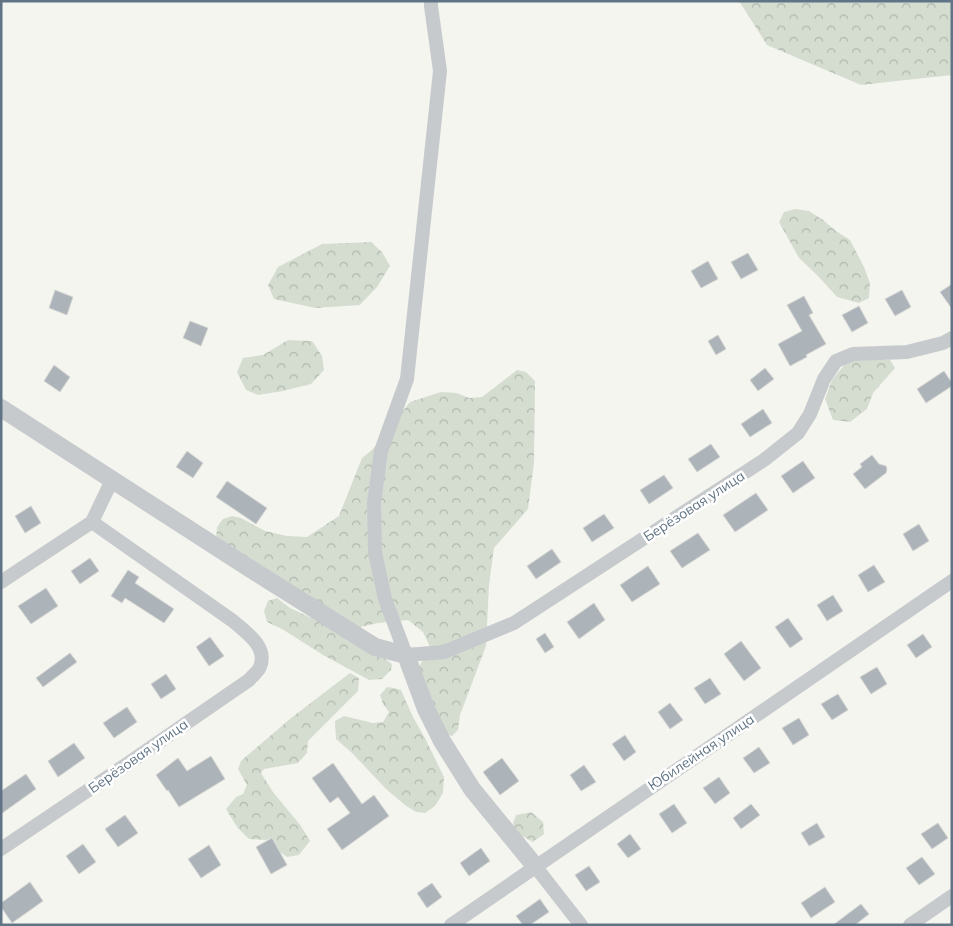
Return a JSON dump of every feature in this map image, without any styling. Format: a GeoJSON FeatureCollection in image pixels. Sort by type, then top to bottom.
{"type":"FeatureCollection","features":[{"type":"Feature","properties":{"kind":"street"},"geometry":{"type":"LineString","coordinates":[[431,1],[440,71],[407,378],[381,451],[374,503],[375,552],[385,599],[426,709],[442,740],[472,789],[581,925]]}},
{"type":"Feature","properties":{"kind":"street","name":"Берёзовая улица"},"geometry":{"type":"LineString","coordinates":[[406,655],[444,652],[514,623],[764,460],[798,433],[810,414],[824,379],[836,361],[853,354],[907,352],[943,344],[952,338]]}},
{"type":"Feature","properties":{"kind":"street"},"geometry":{"type":"LineString","coordinates":[[1,408],[375,647],[406,655]]}},
{"type":"Feature","properties":{"kind":"street"},"geometry":{"type":"LineString","coordinates":[[1,582],[92,522],[112,480]]}},
{"type":"Feature","properties":{"kind":"street","name":"Берёзовая улица"},"geometry":{"type":"LineString","coordinates":[[1,849],[249,680],[260,668],[262,653],[254,640],[233,621],[92,522]]}},
{"type":"Feature","properties":{"kind":"street","name":"Юбилейная улица"},"geometry":{"type":"LineString","coordinates":[[451,925],[952,581]]}},
{"type":"Feature","properties":{"kind":"street"},"geometry":{"type":"LineString","coordinates":[[910,925],[952,896]]}},
{"type":"Feature","properties":{"kind":"green space"},"geometry":{"type":"Polygon","coordinates":[[[739,1],[952,1],[952,75],[861,85],[767,45],[739,1]]]}},
{"type":"Feature","properties":{"kind":"green space"},"geometry":{"type":"Polygon","coordinates":[[[795,209],[809,211],[850,240],[870,283],[869,298],[859,303],[837,297],[799,258],[779,222],[784,212],[795,209]]]}},
{"type":"Feature","properties":{"kind":"green space"},"geometry":{"type":"Polygon","coordinates":[[[371,242],[382,252],[390,266],[377,287],[360,305],[315,308],[274,299],[268,285],[278,267],[322,244],[371,242]]]}},
{"type":"Feature","properties":{"kind":"green space"},"geometry":{"type":"Polygon","coordinates":[[[288,340],[312,341],[322,356],[324,370],[311,384],[258,395],[246,390],[237,372],[243,358],[263,355],[288,340]]]}},
{"type":"Feature","properties":{"kind":"green space"},"geometry":{"type":"Polygon","coordinates":[[[849,359],[890,360],[895,368],[873,393],[867,409],[850,422],[833,420],[825,399],[832,380],[849,359]]]}},
{"type":"Feature","properties":{"kind":"green space"},"geometry":{"type":"Polygon","coordinates":[[[517,370],[526,372],[535,381],[534,463],[528,509],[494,548],[489,585],[486,646],[460,715],[458,730],[452,736],[443,733],[415,674],[430,647],[423,632],[408,620],[378,623],[356,628],[216,539],[217,527],[223,519],[232,516],[241,518],[265,531],[287,536],[307,537],[339,516],[362,458],[373,449],[410,402],[441,392],[457,393],[469,398],[482,397],[517,370]]]}},
{"type":"Feature","properties":{"kind":"green space"},"geometry":{"type":"Polygon","coordinates":[[[277,598],[290,608],[333,628],[374,651],[392,664],[391,670],[382,679],[369,680],[267,622],[264,611],[268,601],[277,598]]]}},
{"type":"Feature","properties":{"kind":"green space"},"geometry":{"type":"Polygon","coordinates":[[[350,673],[359,678],[358,691],[308,741],[307,753],[298,763],[264,769],[261,773],[310,841],[299,855],[287,857],[280,852],[272,838],[266,840],[249,839],[237,827],[226,809],[236,797],[243,794],[247,785],[238,769],[241,761],[291,718],[350,673]]]}},
{"type":"Feature","properties":{"kind":"green space"},"geometry":{"type":"Polygon","coordinates":[[[387,687],[401,690],[444,777],[443,793],[435,806],[425,813],[416,812],[405,805],[387,790],[336,739],[335,721],[344,716],[373,723],[383,722],[389,712],[383,704],[380,695],[387,687]]]}},
{"type":"Feature","properties":{"kind":"green space"},"geometry":{"type":"Polygon","coordinates":[[[531,812],[543,822],[544,834],[533,842],[515,832],[513,823],[516,815],[531,812]]]}},
{"type":"Feature","properties":{"kind":"building"},"geometry":{"type":"Polygon","coordinates":[[[748,253],[758,270],[741,279],[731,262],[748,253]]]}},
{"type":"Feature","properties":{"kind":"building"},"geometry":{"type":"Polygon","coordinates":[[[708,261],[718,279],[701,288],[691,271],[708,261]]]}},
{"type":"Feature","properties":{"kind":"building"},"geometry":{"type":"Polygon","coordinates":[[[952,284],[952,309],[940,292],[952,284]]]}},
{"type":"Feature","properties":{"kind":"building"},"geometry":{"type":"Polygon","coordinates":[[[55,290],[73,297],[67,315],[49,308],[55,290]]]}},
{"type":"Feature","properties":{"kind":"building"},"geometry":{"type":"Polygon","coordinates":[[[902,290],[911,307],[895,316],[885,299],[902,290]]]}},
{"type":"Feature","properties":{"kind":"building"},"geometry":{"type":"Polygon","coordinates":[[[804,296],[813,313],[809,315],[826,344],[790,366],[778,344],[802,331],[787,305],[804,296]]]}},
{"type":"Feature","properties":{"kind":"building"},"geometry":{"type":"Polygon","coordinates":[[[859,306],[868,323],[852,332],[842,315],[859,306]]]}},
{"type":"Feature","properties":{"kind":"building"},"geometry":{"type":"Polygon","coordinates":[[[190,321],[208,328],[201,346],[183,338],[190,321]]]}},
{"type":"Feature","properties":{"kind":"building"},"geometry":{"type":"Polygon","coordinates":[[[718,335],[726,349],[716,355],[708,341],[718,335]]]}},
{"type":"Feature","properties":{"kind":"building"},"geometry":{"type":"Polygon","coordinates":[[[54,365],[70,377],[60,392],[44,381],[54,365]]]}},
{"type":"Feature","properties":{"kind":"building"},"geometry":{"type":"Polygon","coordinates":[[[765,368],[774,379],[758,391],[750,380],[765,368]]]}},
{"type":"Feature","properties":{"kind":"building"},"geometry":{"type":"Polygon","coordinates":[[[944,371],[952,386],[926,403],[917,389],[944,371]]]}},
{"type":"Feature","properties":{"kind":"building"},"geometry":{"type":"Polygon","coordinates":[[[763,409],[772,423],[750,437],[741,424],[763,409]]]}},
{"type":"Feature","properties":{"kind":"building"},"geometry":{"type":"Polygon","coordinates":[[[711,444],[720,457],[697,472],[688,459],[711,444]]]}},
{"type":"Feature","properties":{"kind":"building"},"geometry":{"type":"Polygon","coordinates":[[[187,451],[203,463],[193,478],[176,467],[187,451]]]}},
{"type":"Feature","properties":{"kind":"building"},"geometry":{"type":"Polygon","coordinates":[[[872,455],[879,464],[886,466],[887,469],[886,473],[865,489],[853,474],[862,467],[860,464],[872,455]]]}},
{"type":"Feature","properties":{"kind":"building"},"geometry":{"type":"Polygon","coordinates":[[[803,461],[815,478],[793,493],[781,476],[803,461]]]}},
{"type":"Feature","properties":{"kind":"building"},"geometry":{"type":"Polygon","coordinates":[[[664,475],[673,488],[649,504],[640,490],[664,475]]]}},
{"type":"Feature","properties":{"kind":"building"},"geometry":{"type":"Polygon","coordinates":[[[227,481],[267,508],[256,524],[216,497],[227,481]]]}},
{"type":"Feature","properties":{"kind":"building"},"geometry":{"type":"Polygon","coordinates":[[[756,493],[768,510],[735,532],[723,515],[756,493]]]}},
{"type":"Feature","properties":{"kind":"building"},"geometry":{"type":"Polygon","coordinates":[[[31,506],[41,523],[25,533],[15,516],[31,506]]]}},
{"type":"Feature","properties":{"kind":"building"},"geometry":{"type":"Polygon","coordinates":[[[604,514],[614,528],[592,542],[583,528],[604,514]]]}},
{"type":"Feature","properties":{"kind":"building"},"geometry":{"type":"Polygon","coordinates":[[[919,524],[929,541],[913,551],[903,534],[919,524]]]}},
{"type":"Feature","properties":{"kind":"building"},"geometry":{"type":"Polygon","coordinates":[[[698,533],[710,550],[682,568],[670,551],[698,533]]]}},
{"type":"Feature","properties":{"kind":"building"},"geometry":{"type":"Polygon","coordinates":[[[552,549],[561,562],[536,579],[527,566],[552,549]]]}},
{"type":"Feature","properties":{"kind":"building"},"geometry":{"type":"Polygon","coordinates":[[[90,558],[99,571],[80,584],[71,571],[90,558]]]}},
{"type":"Feature","properties":{"kind":"building"},"geometry":{"type":"Polygon","coordinates":[[[874,565],[885,582],[868,592],[858,575],[874,565]]]}},
{"type":"Feature","properties":{"kind":"building"},"geometry":{"type":"Polygon","coordinates":[[[648,566],[660,584],[632,602],[620,585],[648,566]]]}},
{"type":"Feature","properties":{"kind":"building"},"geometry":{"type":"Polygon","coordinates":[[[128,570],[139,577],[135,583],[174,609],[164,623],[125,598],[122,603],[111,596],[128,570]]]}},
{"type":"Feature","properties":{"kind":"building"},"geometry":{"type":"Polygon","coordinates":[[[46,588],[58,606],[31,624],[18,606],[46,588]]]}},
{"type":"Feature","properties":{"kind":"building"},"geometry":{"type":"Polygon","coordinates":[[[833,595],[843,611],[827,621],[817,605],[833,595]]]}},
{"type":"Feature","properties":{"kind":"building"},"geometry":{"type":"Polygon","coordinates":[[[594,603],[605,620],[579,639],[567,622],[594,603]]]}},
{"type":"Feature","properties":{"kind":"building"},"geometry":{"type":"Polygon","coordinates":[[[788,618],[803,639],[790,648],[775,627],[788,618]]]}},
{"type":"Feature","properties":{"kind":"building"},"geometry":{"type":"Polygon","coordinates":[[[545,633],[554,647],[545,653],[536,639],[545,633]]]}},
{"type":"Feature","properties":{"kind":"building"},"geometry":{"type":"Polygon","coordinates":[[[923,634],[932,647],[916,658],[907,645],[923,634]]]}},
{"type":"Feature","properties":{"kind":"building"},"geometry":{"type":"Polygon","coordinates":[[[210,637],[224,656],[209,666],[196,647],[210,637]]]}},
{"type":"Feature","properties":{"kind":"building"},"geometry":{"type":"Polygon","coordinates":[[[741,641],[761,668],[744,681],[724,654],[741,641]]]}},
{"type":"Feature","properties":{"kind":"building"},"geometry":{"type":"Polygon","coordinates":[[[70,653],[77,662],[43,687],[36,678],[70,653]]]}},
{"type":"Feature","properties":{"kind":"building"},"geometry":{"type":"Polygon","coordinates":[[[877,667],[887,684],[871,694],[860,677],[877,667]]]}},
{"type":"Feature","properties":{"kind":"building"},"geometry":{"type":"Polygon","coordinates":[[[166,674],[176,689],[161,699],[151,684],[166,674]]]}},
{"type":"Feature","properties":{"kind":"building"},"geometry":{"type":"Polygon","coordinates":[[[710,678],[721,694],[705,704],[694,688],[710,678]]]}},
{"type":"Feature","properties":{"kind":"building"},"geometry":{"type":"Polygon","coordinates":[[[838,694],[848,710],[832,720],[821,704],[838,694]]]}},
{"type":"Feature","properties":{"kind":"building"},"geometry":{"type":"Polygon","coordinates":[[[670,703],[683,720],[670,729],[658,712],[670,703]]]}},
{"type":"Feature","properties":{"kind":"building"},"geometry":{"type":"Polygon","coordinates":[[[127,707],[137,722],[114,738],[103,723],[127,707]]]}},
{"type":"Feature","properties":{"kind":"building"},"geometry":{"type":"Polygon","coordinates":[[[799,718],[809,735],[793,745],[782,728],[799,718]]]}},
{"type":"Feature","properties":{"kind":"building"},"geometry":{"type":"Polygon","coordinates":[[[625,735],[636,752],[624,761],[612,744],[625,735]]]}},
{"type":"Feature","properties":{"kind":"building"},"geometry":{"type":"Polygon","coordinates":[[[74,743],[85,758],[58,777],[48,761],[74,743]]]}},
{"type":"Feature","properties":{"kind":"building"},"geometry":{"type":"Polygon","coordinates":[[[759,747],[770,763],[754,773],[743,758],[759,747]]]}},
{"type":"Feature","properties":{"kind":"building"},"geometry":{"type":"Polygon","coordinates":[[[211,756],[225,779],[179,807],[156,775],[178,758],[187,771],[211,756]]]}},
{"type":"Feature","properties":{"kind":"building"},"geometry":{"type":"Polygon","coordinates":[[[502,758],[519,781],[500,795],[483,772],[502,758]]]}},
{"type":"Feature","properties":{"kind":"building"},"geometry":{"type":"Polygon","coordinates":[[[333,763],[362,804],[374,795],[389,816],[342,850],[327,829],[350,813],[338,797],[330,803],[312,778],[333,763]]]}},
{"type":"Feature","properties":{"kind":"building"},"geometry":{"type":"Polygon","coordinates":[[[584,765],[596,782],[581,791],[570,775],[584,765]]]}},
{"type":"Feature","properties":{"kind":"building"},"geometry":{"type":"Polygon","coordinates":[[[26,774],[36,789],[1,814],[1,791],[26,774]]]}},
{"type":"Feature","properties":{"kind":"building"},"geometry":{"type":"Polygon","coordinates":[[[719,777],[730,793],[715,804],[703,788],[719,777]]]}},
{"type":"Feature","properties":{"kind":"building"},"geometry":{"type":"Polygon","coordinates":[[[674,804],[687,823],[672,833],[659,814],[674,804]]]}},
{"type":"Feature","properties":{"kind":"building"},"geometry":{"type":"Polygon","coordinates":[[[751,804],[760,815],[741,829],[733,818],[751,804]]]}},
{"type":"Feature","properties":{"kind":"building"},"geometry":{"type":"Polygon","coordinates":[[[125,815],[138,833],[118,847],[105,829],[125,815]]]}},
{"type":"Feature","properties":{"kind":"building"},"geometry":{"type":"Polygon","coordinates":[[[817,823],[825,837],[809,846],[801,833],[817,823]]]}},
{"type":"Feature","properties":{"kind":"building"},"geometry":{"type":"Polygon","coordinates":[[[938,823],[948,838],[932,849],[921,834],[938,823]]]}},
{"type":"Feature","properties":{"kind":"building"},"geometry":{"type":"Polygon","coordinates":[[[630,834],[641,849],[628,858],[617,844],[630,834]]]}},
{"type":"Feature","properties":{"kind":"building"},"geometry":{"type":"Polygon","coordinates":[[[272,838],[287,865],[271,874],[256,847],[272,838]]]}},
{"type":"Feature","properties":{"kind":"building"},"geometry":{"type":"Polygon","coordinates":[[[83,844],[96,862],[79,874],[66,856],[83,844]]]}},
{"type":"Feature","properties":{"kind":"building"},"geometry":{"type":"Polygon","coordinates":[[[209,845],[221,865],[201,878],[188,859],[209,845]]]}},
{"type":"Feature","properties":{"kind":"building"},"geometry":{"type":"Polygon","coordinates":[[[481,848],[490,861],[469,876],[460,863],[481,848]]]}},
{"type":"Feature","properties":{"kind":"building"},"geometry":{"type":"Polygon","coordinates":[[[922,857],[935,874],[919,885],[906,868],[922,857]]]}},
{"type":"Feature","properties":{"kind":"building"},"geometry":{"type":"Polygon","coordinates":[[[589,866],[600,882],[586,891],[575,875],[589,866]]]}},
{"type":"Feature","properties":{"kind":"building"},"geometry":{"type":"Polygon","coordinates":[[[30,882],[43,901],[12,923],[1,907],[1,903],[30,882]]]}},
{"type":"Feature","properties":{"kind":"building"},"geometry":{"type":"Polygon","coordinates":[[[432,883],[442,897],[427,908],[417,893],[432,883]]]}},
{"type":"Feature","properties":{"kind":"building"},"geometry":{"type":"Polygon","coordinates":[[[825,887],[835,902],[811,918],[801,903],[825,887]]]}},
{"type":"Feature","properties":{"kind":"building"},"geometry":{"type":"Polygon","coordinates":[[[540,899],[549,912],[530,925],[523,925],[516,916],[540,899]]]}},
{"type":"Feature","properties":{"kind":"building"},"geometry":{"type":"Polygon","coordinates":[[[861,904],[869,914],[855,925],[833,925],[861,904]]]}}]}
